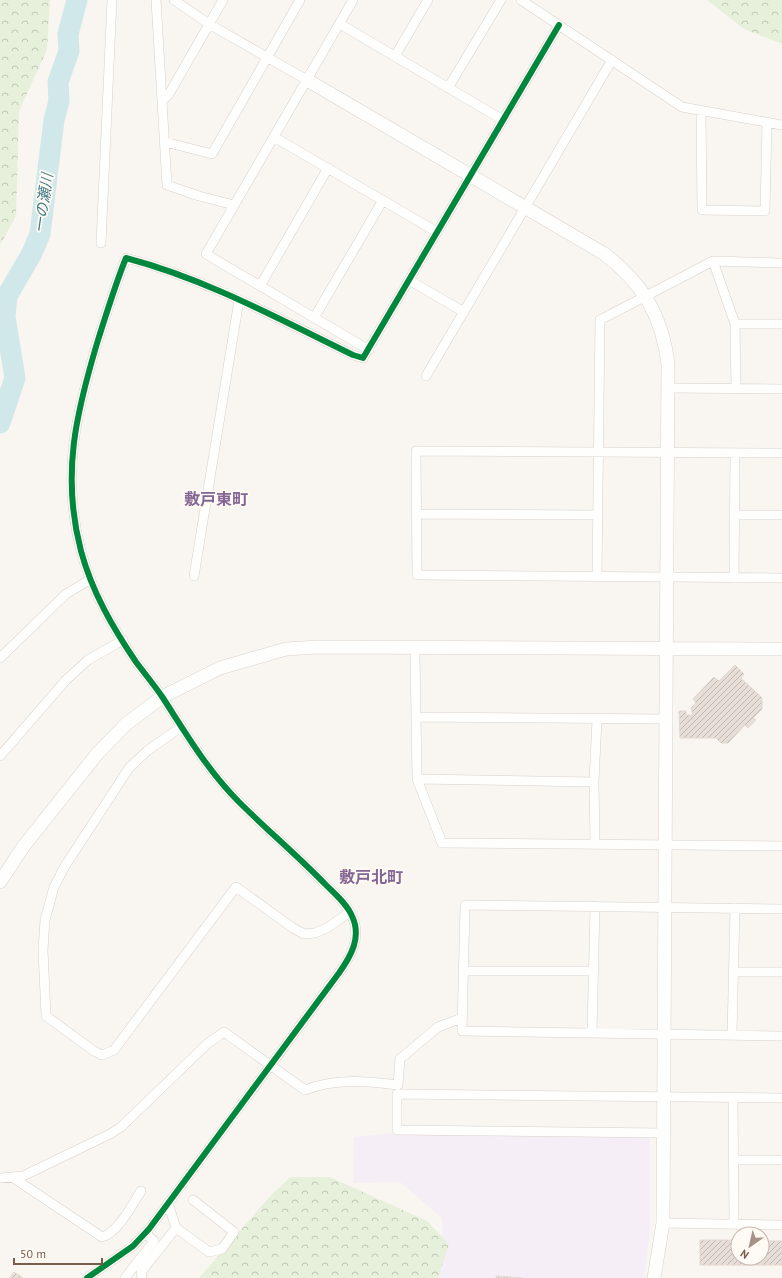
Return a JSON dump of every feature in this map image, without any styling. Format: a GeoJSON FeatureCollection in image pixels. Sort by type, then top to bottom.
{"type":"FeatureCollection","features":[{"type":"Feature","properties":{"kind":"street"},"geometry":{"type":"LineString","coordinates":[[101,243],[112,0]]}},
{"type":"Feature","properties":{"kind":"street"},"geometry":{"type":"LineString","coordinates":[[156,0],[167,185],[199,196],[234,205]]}},
{"type":"Feature","properties":{"kind":"street"},"geometry":{"type":"LineString","coordinates":[[174,0],[209,24],[526,206],[613,260],[633,278],[645,296],[660,325],[665,344],[667,388],[663,1223],[654,1278]]}},
{"type":"Feature","properties":{"kind":"street"},"geometry":{"type":"LineString","coordinates":[[163,100],[169,94],[224,0]]}},
{"type":"Feature","properties":{"kind":"street"},"geometry":{"type":"LineString","coordinates":[[165,142],[212,154],[300,0]]}},
{"type":"Feature","properties":{"kind":"street"},"geometry":{"type":"LineString","coordinates":[[354,0],[206,254],[369,350]]}},
{"type":"Feature","properties":{"kind":"street"},"geometry":{"type":"LineString","coordinates":[[395,56],[428,0]]}},
{"type":"Feature","properties":{"kind":"street"},"geometry":{"type":"LineString","coordinates":[[448,88],[501,0]]}},
{"type":"Feature","properties":{"kind":"street"},"geometry":{"type":"LineString","coordinates":[[521,0],[682,107],[782,125]]}},
{"type":"Feature","properties":{"kind":"street"},"geometry":{"type":"LineString","coordinates":[[340,24],[503,120]]}},
{"type":"Feature","properties":{"kind":"street"},"geometry":{"type":"LineString","coordinates":[[87,1278],[133,1246],[145,1233],[271,1067],[351,956],[356,941],[356,926],[350,912],[309,867],[217,779],[181,728],[106,614],[81,552],[71,498],[71,467],[74,437],[79,404],[115,285],[126,258],[187,277],[239,300],[353,355],[363,358],[559,25]]}},
{"type":"Feature","properties":{"kind":"street"},"geometry":{"type":"LineString","coordinates":[[426,376],[612,60]]}},
{"type":"Feature","properties":{"kind":"street"},"geometry":{"type":"LineString","coordinates":[[701,110],[702,210],[764,211],[767,123]]}},
{"type":"Feature","properties":{"kind":"street"},"geometry":{"type":"LineString","coordinates":[[274,137],[438,232]]}},
{"type":"Feature","properties":{"kind":"street"},"geometry":{"type":"LineString","coordinates":[[260,286],[328,168]]}},
{"type":"Feature","properties":{"kind":"street"},"geometry":{"type":"LineString","coordinates":[[314,318],[382,200]]}},
{"type":"Feature","properties":{"kind":"street"},"geometry":{"type":"LineString","coordinates":[[713,262],[735,324],[736,388]]}},
{"type":"Feature","properties":{"kind":"street"},"geometry":{"type":"LineString","coordinates":[[597,577],[600,320],[713,262],[782,263]]}},
{"type":"Feature","properties":{"kind":"street"},"geometry":{"type":"LineString","coordinates":[[410,280],[464,312]]}},
{"type":"Feature","properties":{"kind":"street"},"geometry":{"type":"LineString","coordinates":[[194,576],[239,300]]}},
{"type":"Feature","properties":{"kind":"street"},"geometry":{"type":"LineString","coordinates":[[735,324],[782,324]]}},
{"type":"Feature","properties":{"kind":"street"},"geometry":{"type":"LineString","coordinates":[[667,388],[782,389]]}},
{"type":"Feature","properties":{"kind":"street"},"geometry":{"type":"LineString","coordinates":[[782,453],[416,451],[417,575],[782,578]]}},
{"type":"Feature","properties":{"kind":"street"},"geometry":{"type":"LineString","coordinates":[[734,578],[735,453]]}},
{"type":"Feature","properties":{"kind":"street"},"geometry":{"type":"LineString","coordinates":[[416,514],[598,515]]}},
{"type":"Feature","properties":{"kind":"street"},"geometry":{"type":"LineString","coordinates":[[734,515],[782,515]]}},
{"type":"Feature","properties":{"kind":"street"},"geometry":{"type":"LineString","coordinates":[[0,658],[66,594],[91,579]]}},
{"type":"Feature","properties":{"kind":"street"},"geometry":{"type":"LineString","coordinates":[[0,756],[66,680],[88,660],[122,640]]}},
{"type":"Feature","properties":{"kind":"street"},"geometry":{"type":"LineString","coordinates":[[0,882],[23,847],[97,754],[125,725],[162,697],[220,668],[286,649],[318,646],[782,649]]}},
{"type":"Feature","properties":{"kind":"street"},"geometry":{"type":"LineString","coordinates":[[415,654],[417,779],[442,843],[782,846]]}},
{"type":"Feature","properties":{"kind":"street"},"geometry":{"type":"LineString","coordinates":[[417,717],[666,719]]}},
{"type":"Feature","properties":{"kind":"street"},"geometry":{"type":"LineString","coordinates":[[595,844],[594,782],[597,719]]}},
{"type":"Feature","properties":{"kind":"street"},"geometry":{"type":"LineString","coordinates":[[181,728],[146,751],[129,768],[65,866],[54,887],[45,920],[43,950],[46,992],[44,1005],[46,1016],[94,1051],[102,1055],[114,1050],[236,887],[293,928],[304,934],[315,933],[327,928],[350,912]]}},
{"type":"Feature","properties":{"kind":"street"},"geometry":{"type":"LineString","coordinates":[[417,779],[594,782]]}},
{"type":"Feature","properties":{"kind":"street"},"geometry":{"type":"LineString","coordinates":[[782,909],[465,905],[462,1018],[462,1031],[782,1036]]}},
{"type":"Feature","properties":{"kind":"street"},"geometry":{"type":"LineString","coordinates":[[592,1033],[595,906]]}},
{"type":"Feature","properties":{"kind":"street"},"geometry":{"type":"LineString","coordinates":[[732,1035],[735,908]]}},
{"type":"Feature","properties":{"kind":"street"},"geometry":{"type":"LineString","coordinates":[[463,970],[594,971]]}},
{"type":"Feature","properties":{"kind":"street"},"geometry":{"type":"LineString","coordinates":[[734,972],[782,972]]}},
{"type":"Feature","properties":{"kind":"street"},"geometry":{"type":"LineString","coordinates":[[0,1178],[23,1176],[110,1134],[121,1127],[207,1044],[224,1032],[305,1090],[321,1084],[341,1082],[369,1081],[398,1085],[400,1059],[438,1027],[462,1018]]}},
{"type":"Feature","properties":{"kind":"street"},"geometry":{"type":"LineString","coordinates":[[663,1133],[397,1130],[397,1094],[782,1098]]}},
{"type":"Feature","properties":{"kind":"street"},"geometry":{"type":"LineString","coordinates":[[733,1098],[734,1224]]}},
{"type":"Feature","properties":{"kind":"street"},"geometry":{"type":"LineString","coordinates":[[734,1160],[782,1160]]}},
{"type":"Feature","properties":{"kind":"street"},"geometry":{"type":"LineString","coordinates":[[12,1177],[102,1237],[109,1235],[141,1192]]}},
{"type":"Feature","properties":{"kind":"street"},"geometry":{"type":"LineString","coordinates":[[168,1203],[176,1228],[209,1252],[222,1249],[234,1232],[193,1200]]}},
{"type":"Feature","properties":{"kind":"street"},"geometry":{"type":"LineString","coordinates":[[663,1223],[782,1225]]}},
{"type":"Feature","properties":{"kind":"street"},"geometry":{"type":"LineString","coordinates":[[142,1278],[141,1272],[176,1228]]}},
{"type":"Feature","properties":{"kind":"street"},"geometry":{"type":"LineString","coordinates":[[125,1278],[154,1241],[145,1233]]}},
{"type":"Feature","properties":{"kind":"shaded area"},"geometry":{"type":"Polygon","coordinates":[[[395,1133],[650,1136],[650,1230],[644,1278],[431,1278],[443,1254],[442,1218],[400,1182],[353,1183],[354,1137],[395,1133]]]}},
{"type":"Feature","properties":{"kind":"green space"},"geometry":{"type":"Polygon","coordinates":[[[0,0],[50,0],[47,50],[19,111],[16,216],[0,245],[0,0]]]}},
{"type":"Feature","properties":{"kind":"green space"},"geometry":{"type":"Polygon","coordinates":[[[707,0],[782,0],[782,44],[744,29],[707,0]]]}},
{"type":"Feature","properties":{"kind":"green space"},"geometry":{"type":"Polygon","coordinates":[[[291,1177],[330,1177],[427,1221],[449,1244],[438,1278],[199,1278],[272,1194],[291,1177]]]}},
{"type":"Feature","properties":{"kind":"building"},"geometry":{"type":"Polygon","coordinates":[[[735,665],[744,674],[741,678],[762,698],[762,709],[753,718],[756,720],[748,728],[745,725],[728,743],[721,743],[716,738],[680,738],[679,711],[686,711],[686,715],[693,715],[691,708],[696,703],[693,699],[714,677],[719,681],[735,665]]]}},
{"type":"Feature","properties":{"kind":"building"},"geometry":{"type":"Polygon","coordinates":[[[700,1240],[730,1240],[730,1265],[700,1265],[700,1240]]]}},
{"type":"Feature","properties":{"kind":"building"},"geometry":{"type":"Polygon","coordinates":[[[770,1241],[782,1241],[782,1265],[770,1265],[770,1241]]]}},
{"type":"Feature","properties":{"kind":"building"},"geometry":{"type":"Polygon","coordinates":[[[14,1272],[23,1278],[10,1278],[14,1272]]]}},
{"type":"Feature","properties":{"kind":"building"},"geometry":{"type":"Polygon","coordinates":[[[496,1276],[522,1278],[496,1278],[496,1276]]]}},
{"type":"Feature","properties":{"kind":"waterway","name":"一の瀬川"},"geometry":{"type":"LineString","coordinates":[[0,423],[15,378],[5,317],[7,296],[32,253],[40,234],[54,120],[59,101],[58,82],[69,51],[68,34],[77,0]]}},
{"type":"Feature","properties":{"kind":"cycle path"},"geometry":{"type":"LineString","coordinates":[[87,1278],[133,1246],[149,1229],[339,973],[348,960],[354,946],[356,931],[352,916],[340,899],[305,864],[260,823],[217,778],[119,636],[91,581],[81,551],[75,523],[72,496],[74,444],[83,393],[90,367],[122,268],[126,258],[185,277],[242,301],[353,355],[363,358],[559,25]]}},
{"type":"Feature","properties":{"kind":"district","name":"敷戸東町"},"geometry":{"type":"Point","coordinates":[216,499]}},
{"type":"Feature","properties":{"kind":"district","name":"敷戸北町"},"geometry":{"type":"Point","coordinates":[371,877]}}]}
